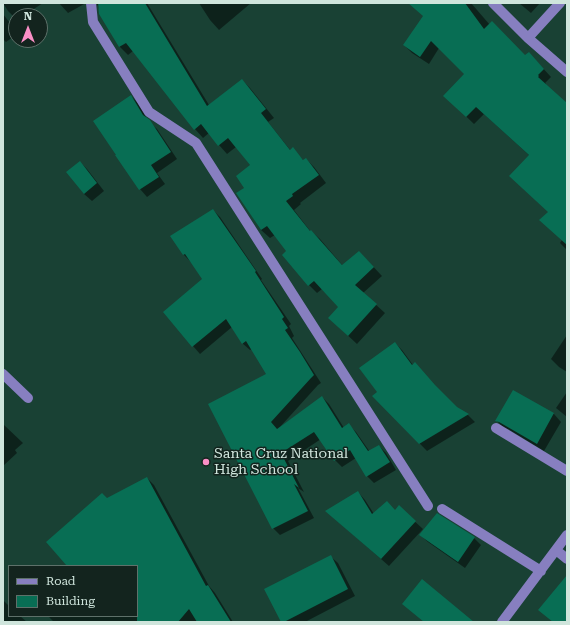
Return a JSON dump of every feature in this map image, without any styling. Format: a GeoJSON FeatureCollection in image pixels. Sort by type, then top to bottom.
{"type":"FeatureCollection","features":[{"type":"Feature","properties":{"kind":"street"},"geometry":{"type":"LineString","coordinates":[[91,3],[93,22],[149,112],[196,143],[428,506]]}},
{"type":"Feature","properties":{"kind":"street"},"geometry":{"type":"LineString","coordinates":[[493,3],[528,38],[567,72]]}},
{"type":"Feature","properties":{"kind":"street"},"geometry":{"type":"LineString","coordinates":[[528,38],[560,3]]}},
{"type":"Feature","properties":{"kind":"street"},"geometry":{"type":"LineString","coordinates":[[3,374],[28,398]]}},
{"type":"Feature","properties":{"kind":"street"},"geometry":{"type":"LineString","coordinates":[[496,428],[567,471]]}},
{"type":"Feature","properties":{"kind":"street"},"geometry":{"type":"LineString","coordinates":[[442,509],[541,570]]}},
{"type":"Feature","properties":{"kind":"street"},"geometry":{"type":"LineString","coordinates":[[502,622],[567,535]]}},
{"type":"Feature","properties":{"kind":"street"},"geometry":{"type":"LineString","coordinates":[[556,550],[567,559]]}},
{"type":"Feature","properties":{"kind":"building"},"geometry":{"type":"Polygon","coordinates":[[[98,3],[145,3],[207,106],[242,79],[266,109],[261,113],[290,150],[293,147],[303,160],[306,158],[319,175],[292,194],[293,196],[286,201],[310,231],[311,230],[342,265],[359,251],[374,267],[355,285],[377,304],[348,336],[328,318],[338,307],[314,281],[308,286],[282,255],[286,251],[267,226],[261,230],[236,193],[244,188],[236,176],[250,165],[228,138],[218,146],[201,124],[194,130],[126,43],[119,47],[99,14],[98,3]]]}},
{"type":"Feature","properties":{"kind":"building"},"geometry":{"type":"Polygon","coordinates":[[[408,3],[465,3],[484,29],[492,21],[525,55],[529,52],[544,69],[538,77],[567,103],[567,245],[539,220],[548,212],[509,176],[529,155],[476,107],[466,117],[443,96],[464,74],[431,41],[420,57],[403,45],[423,16],[408,3]]]}},
{"type":"Feature","properties":{"kind":"building"},"geometry":{"type":"Polygon","coordinates":[[[131,95],[143,115],[150,120],[171,152],[151,165],[159,177],[139,190],[93,121],[131,95]]]}},
{"type":"Feature","properties":{"kind":"building"},"geometry":{"type":"Polygon","coordinates":[[[80,161],[97,183],[84,194],[66,172],[80,161]]]}},
{"type":"Feature","properties":{"kind":"building"},"geometry":{"type":"Polygon","coordinates":[[[213,209],[256,271],[255,272],[284,317],[282,319],[288,328],[285,330],[314,375],[271,422],[277,429],[322,396],[342,428],[349,423],[368,451],[379,445],[390,462],[366,477],[350,450],[334,461],[314,432],[281,453],[299,488],[294,484],[308,511],[272,529],[208,404],[266,374],[246,341],[242,344],[226,319],[192,347],[163,312],[202,279],[185,254],[183,255],[170,236],[213,209]]]}},
{"type":"Feature","properties":{"kind":"building"},"geometry":{"type":"Polygon","coordinates":[[[395,342],[412,365],[415,362],[457,407],[469,414],[419,444],[372,396],[377,392],[359,368],[395,342]]]}},
{"type":"Feature","properties":{"kind":"building"},"geometry":{"type":"Polygon","coordinates":[[[513,390],[554,413],[537,444],[495,421],[513,390]]]}},
{"type":"Feature","properties":{"kind":"building"},"geometry":{"type":"Polygon","coordinates":[[[147,477],[206,586],[208,585],[231,622],[197,622],[189,609],[178,622],[137,622],[138,565],[66,565],[46,542],[102,493],[107,498],[147,477]]]}},
{"type":"Feature","properties":{"kind":"building"},"geometry":{"type":"Polygon","coordinates":[[[358,491],[372,514],[387,501],[395,510],[399,505],[416,521],[381,559],[325,511],[358,491]]]}},
{"type":"Feature","properties":{"kind":"building"},"geometry":{"type":"Polygon","coordinates":[[[437,513],[475,537],[458,562],[419,535],[437,513]]]}},
{"type":"Feature","properties":{"kind":"building"},"geometry":{"type":"Polygon","coordinates":[[[331,555],[348,589],[284,622],[281,622],[264,589],[331,555]]]}},
{"type":"Feature","properties":{"kind":"building"},"geometry":{"type":"Polygon","coordinates":[[[567,575],[567,622],[553,622],[538,610],[567,575]]]}},
{"type":"Feature","properties":{"kind":"building"},"geometry":{"type":"Polygon","coordinates":[[[422,579],[474,622],[424,622],[402,604],[422,579]]]}},
{"type":"Feature","properties":{"kind":"place","name":"Santa Cruz National High School"},"geometry":{"type":"Point","coordinates":[206,462]}}]}
